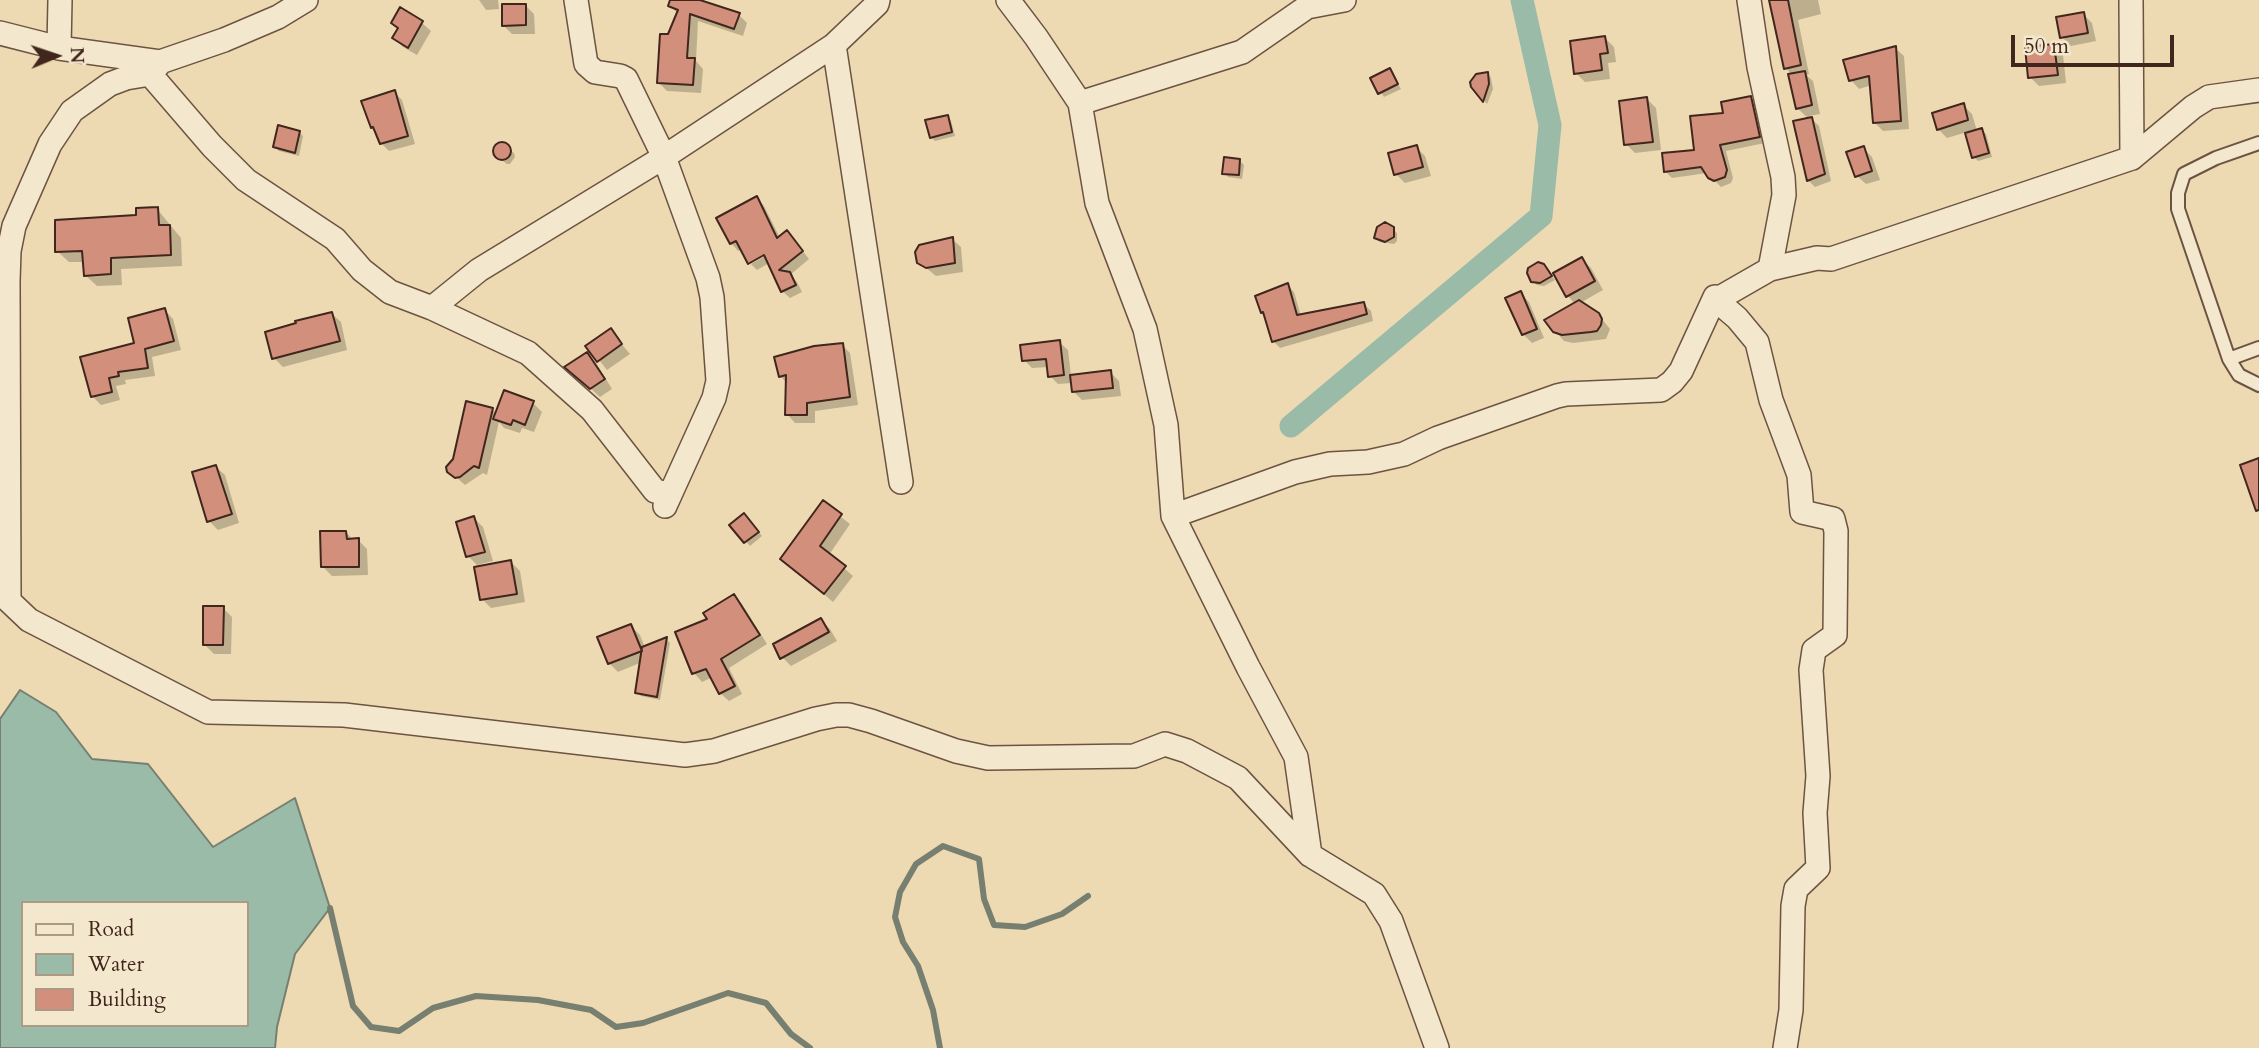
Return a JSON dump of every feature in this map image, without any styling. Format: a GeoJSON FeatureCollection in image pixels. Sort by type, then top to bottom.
{"type":"FeatureCollection","features":[{"type":"Feature","properties":{"kind":"street"},"geometry":{"type":"LineString","coordinates":[[59,48],[60,0]]}},
{"type":"Feature","properties":{"kind":"street"},"geometry":{"type":"LineString","coordinates":[[306,0],[278,17],[110,84],[72,111],[50,144],[14,226],[8,271],[9,601],[29,620],[208,712],[344,715],[685,755],[714,751],[835,715],[849,715],[871,721],[956,751],[988,758],[1134,756],[1165,744],[1187,751],[1238,778],[1310,855],[1374,894],[1391,921],[1437,1048]]}},
{"type":"Feature","properties":{"kind":"street"},"geometry":{"type":"LineString","coordinates":[[0,33],[155,68],[212,146],[246,180],[335,239],[362,270],[390,292],[432,308],[536,359],[592,410],[655,491],[668,494],[665,506],[707,416],[718,381],[712,297],[708,278],[664,157],[626,79],[589,69],[584,56],[576,0]]}},
{"type":"Feature","properties":{"kind":"street"},"geometry":{"type":"LineString","coordinates":[[1007,0],[1036,37],[1080,103],[1097,203],[1145,329],[1166,425],[1173,516],[1296,757],[1310,855]]}},
{"type":"Feature","properties":{"kind":"street"},"geometry":{"type":"LineString","coordinates":[[1080,103],[1242,52],[1307,7],[1344,0]]}},
{"type":"Feature","properties":{"kind":"street"},"geometry":{"type":"LineString","coordinates":[[1749,0],[1759,66],[1783,177],[1784,195],[1770,269]]}},
{"type":"Feature","properties":{"kind":"street"},"geometry":{"type":"LineString","coordinates":[[2131,0],[2132,158]]}},
{"type":"Feature","properties":{"kind":"street"},"geometry":{"type":"LineString","coordinates":[[432,308],[479,270],[664,157],[834,45],[882,1]]}},
{"type":"Feature","properties":{"kind":"street"},"geometry":{"type":"LineString","coordinates":[[834,45],[901,482]]}},
{"type":"Feature","properties":{"kind":"street"},"geometry":{"type":"LineString","coordinates":[[1716,300],[1770,269],[1817,258],[1831,259],[2132,158],[2209,97],[2259,90]]}},
{"type":"Feature","properties":{"kind":"street"},"geometry":{"type":"LineString","coordinates":[[1173,516],[1295,472],[1330,464],[1368,463],[1404,454],[1450,433],[1557,396],[1661,390],[1672,383],[1681,371],[1715,297],[1757,342],[1771,400],[1799,475],[1802,512],[1833,519],[1836,531],[1835,635],[1814,650],[1811,670],[1818,776],[1815,813],[1818,869],[1796,889],[1793,905],[1791,1010],[1785,1048]]}},
{"type":"Feature","properties":{"kind":"lane"},"geometry":{"type":"LineString","coordinates":[[2259,143],[2216,158],[2184,174],[2178,192],[2178,209],[2229,359],[2239,374],[2259,386]]}},
{"type":"Feature","properties":{"kind":"lane"},"geometry":{"type":"LineString","coordinates":[[2229,359],[2259,348]]}},
{"type":"Feature","properties":{"kind":"water"},"geometry":{"type":"Polygon","coordinates":[[[20,690],[56,712],[92,759],[148,764],[213,847],[295,798],[330,908],[295,954],[277,1027],[275,1048],[0,1048],[0,719],[20,690]]]}},
{"type":"Feature","properties":{"kind":"building"},"geometry":{"type":"Polygon","coordinates":[[[670,0],[700,0],[740,13],[734,29],[690,14],[687,58],[695,58],[693,85],[657,83],[660,34],[668,34],[678,10],[668,6],[670,0]]]}},
{"type":"Feature","properties":{"kind":"building"},"geometry":{"type":"Polygon","coordinates":[[[1769,0],[1788,0],[1801,65],[1784,69],[1769,0]]]}},
{"type":"Feature","properties":{"kind":"building"},"geometry":{"type":"Polygon","coordinates":[[[502,4],[526,4],[526,25],[502,26],[502,4]]]}},
{"type":"Feature","properties":{"kind":"building"},"geometry":{"type":"Polygon","coordinates":[[[400,7],[423,21],[408,48],[392,38],[398,28],[391,23],[400,7]]]}},
{"type":"Feature","properties":{"kind":"building"},"geometry":{"type":"Polygon","coordinates":[[[2084,12],[2088,33],[2060,38],[2056,17],[2084,12]]]}},
{"type":"Feature","properties":{"kind":"building"},"geometry":{"type":"Polygon","coordinates":[[[1605,36],[1608,53],[1600,54],[1602,70],[1574,74],[1570,41],[1605,36]]]}},
{"type":"Feature","properties":{"kind":"building"},"geometry":{"type":"Polygon","coordinates":[[[2054,44],[2058,75],[2028,78],[2025,47],[2054,44]]]}},
{"type":"Feature","properties":{"kind":"building"},"geometry":{"type":"Polygon","coordinates":[[[1896,46],[1901,121],[1873,123],[1869,76],[1849,81],[1843,60],[1896,46]]]}},
{"type":"Feature","properties":{"kind":"building"},"geometry":{"type":"Polygon","coordinates":[[[1390,68],[1398,84],[1378,94],[1370,78],[1390,68]]]}},
{"type":"Feature","properties":{"kind":"building"},"geometry":{"type":"Polygon","coordinates":[[[1805,71],[1812,105],[1796,109],[1788,74],[1805,71]]]}},
{"type":"Feature","properties":{"kind":"building"},"geometry":{"type":"Polygon","coordinates":[[[1488,72],[1489,84],[1483,102],[1470,82],[1476,74],[1488,72]]]}},
{"type":"Feature","properties":{"kind":"building"},"geometry":{"type":"Polygon","coordinates":[[[395,90],[408,136],[380,144],[361,101],[395,90]]]}},
{"type":"Feature","properties":{"kind":"building"},"geometry":{"type":"Polygon","coordinates":[[[1751,96],[1760,137],[1720,145],[1727,170],[1725,177],[1714,181],[1708,178],[1701,167],[1664,172],[1662,153],[1694,150],[1690,116],[1723,113],[1721,102],[1751,96]]]}},
{"type":"Feature","properties":{"kind":"building"},"geometry":{"type":"Polygon","coordinates":[[[1647,97],[1653,142],[1624,145],[1619,101],[1647,97]]]}},
{"type":"Feature","properties":{"kind":"building"},"geometry":{"type":"Polygon","coordinates":[[[1964,103],[1968,120],[1937,130],[1932,113],[1964,103]]]}},
{"type":"Feature","properties":{"kind":"building"},"geometry":{"type":"Polygon","coordinates":[[[948,115],[952,132],[930,138],[925,120],[948,115]]]}},
{"type":"Feature","properties":{"kind":"building"},"geometry":{"type":"Polygon","coordinates":[[[1812,117],[1825,174],[1807,181],[1793,121],[1812,117]]]}},
{"type":"Feature","properties":{"kind":"building"},"geometry":{"type":"Polygon","coordinates":[[[278,125],[300,131],[295,153],[273,147],[278,125]]]}},
{"type":"Feature","properties":{"kind":"building"},"geometry":{"type":"Polygon","coordinates":[[[1982,128],[1989,153],[1972,158],[1965,133],[1982,128]]]}},
{"type":"Feature","properties":{"kind":"building"},"geometry":{"type":"Polygon","coordinates":[[[498,142],[506,142],[511,151],[509,158],[498,160],[493,155],[493,147],[498,142]]]}},
{"type":"Feature","properties":{"kind":"building"},"geometry":{"type":"Polygon","coordinates":[[[1417,145],[1423,167],[1394,175],[1388,153],[1417,145]]]}},
{"type":"Feature","properties":{"kind":"building"},"geometry":{"type":"Polygon","coordinates":[[[1864,146],[1872,171],[1855,177],[1846,152],[1864,146]]]}},
{"type":"Feature","properties":{"kind":"building"},"geometry":{"type":"Polygon","coordinates":[[[1224,157],[1240,159],[1239,175],[1222,174],[1224,157]]]}},
{"type":"Feature","properties":{"kind":"building"},"geometry":{"type":"Polygon","coordinates":[[[757,196],[777,238],[787,230],[803,251],[779,270],[790,272],[796,285],[781,292],[764,255],[748,264],[736,241],[730,244],[716,218],[757,196]]]}},
{"type":"Feature","properties":{"kind":"building"},"geometry":{"type":"Polygon","coordinates":[[[158,207],[159,225],[170,225],[171,255],[111,258],[111,274],[84,276],[82,251],[55,252],[55,220],[136,215],[136,208],[158,207]]]}},
{"type":"Feature","properties":{"kind":"building"},"geometry":{"type":"Polygon","coordinates":[[[1385,222],[1394,227],[1394,237],[1385,242],[1374,238],[1377,227],[1385,222]]]}},
{"type":"Feature","properties":{"kind":"building"},"geometry":{"type":"Polygon","coordinates":[[[953,237],[955,263],[926,268],[917,263],[915,252],[919,245],[953,237]]]}},
{"type":"Feature","properties":{"kind":"building"},"geometry":{"type":"Polygon","coordinates":[[[1582,257],[1595,281],[1566,297],[1553,273],[1582,257]]]}},
{"type":"Feature","properties":{"kind":"building"},"geometry":{"type":"Polygon","coordinates":[[[1538,262],[1544,264],[1552,276],[1540,283],[1531,282],[1528,268],[1538,262]]]}},
{"type":"Feature","properties":{"kind":"building"},"geometry":{"type":"Polygon","coordinates":[[[1288,283],[1297,315],[1364,302],[1367,314],[1272,342],[1255,296],[1288,283]]]}},
{"type":"Feature","properties":{"kind":"building"},"geometry":{"type":"Polygon","coordinates":[[[1521,291],[1537,329],[1522,335],[1505,298],[1521,291]]]}},
{"type":"Feature","properties":{"kind":"building"},"geometry":{"type":"Polygon","coordinates":[[[1579,300],[1599,313],[1602,319],[1597,331],[1562,335],[1553,332],[1544,320],[1579,300]]]}},
{"type":"Feature","properties":{"kind":"building"},"geometry":{"type":"Polygon","coordinates":[[[165,308],[174,341],[145,349],[148,368],[118,372],[119,376],[109,378],[112,392],[91,397],[80,357],[134,343],[128,318],[165,308]]]}},
{"type":"Feature","properties":{"kind":"building"},"geometry":{"type":"Polygon","coordinates":[[[332,312],[340,341],[272,359],[265,332],[332,312]]]}},
{"type":"Feature","properties":{"kind":"building"},"geometry":{"type":"Polygon","coordinates":[[[611,328],[622,344],[597,362],[585,346],[611,328]]]}},
{"type":"Feature","properties":{"kind":"building"},"geometry":{"type":"Polygon","coordinates":[[[1060,340],[1064,375],[1048,377],[1046,359],[1022,361],[1020,345],[1060,340]]]}},
{"type":"Feature","properties":{"kind":"building"},"geometry":{"type":"Polygon","coordinates":[[[843,343],[850,397],[807,403],[807,415],[785,415],[786,375],[779,377],[774,357],[814,346],[843,343]]]}},
{"type":"Feature","properties":{"kind":"building"},"geometry":{"type":"Polygon","coordinates":[[[587,352],[605,379],[590,389],[564,367],[587,352]]]}},
{"type":"Feature","properties":{"kind":"building"},"geometry":{"type":"Polygon","coordinates":[[[1111,370],[1113,388],[1072,392],[1070,375],[1111,370]]]}},
{"type":"Feature","properties":{"kind":"building"},"geometry":{"type":"Polygon","coordinates":[[[504,390],[534,401],[525,425],[513,420],[511,425],[493,419],[504,390]]]}},
{"type":"Feature","properties":{"kind":"building"},"geometry":{"type":"Polygon","coordinates":[[[466,401],[493,408],[479,468],[474,466],[455,478],[447,472],[446,467],[453,459],[466,401]]]}},
{"type":"Feature","properties":{"kind":"building"},"geometry":{"type":"Polygon","coordinates":[[[2259,458],[2259,510],[2256,511],[2240,465],[2259,458]]]}},
{"type":"Feature","properties":{"kind":"building"},"geometry":{"type":"Polygon","coordinates":[[[216,465],[232,514],[207,522],[192,472],[216,465]]]}},
{"type":"Feature","properties":{"kind":"building"},"geometry":{"type":"Polygon","coordinates":[[[823,500],[842,514],[820,546],[846,566],[824,594],[780,559],[823,500]]]}},
{"type":"Feature","properties":{"kind":"building"},"geometry":{"type":"Polygon","coordinates":[[[744,513],[759,532],[744,543],[729,525],[744,513]]]}},
{"type":"Feature","properties":{"kind":"building"},"geometry":{"type":"Polygon","coordinates":[[[474,516],[485,552],[466,557],[456,522],[474,516]]]}},
{"type":"Feature","properties":{"kind":"building"},"geometry":{"type":"Polygon","coordinates":[[[320,531],[346,531],[347,539],[359,538],[359,567],[321,567],[320,531]]]}},
{"type":"Feature","properties":{"kind":"building"},"geometry":{"type":"Polygon","coordinates":[[[511,560],[517,594],[480,600],[474,567],[511,560]]]}},
{"type":"Feature","properties":{"kind":"building"},"geometry":{"type":"Polygon","coordinates":[[[734,594],[760,635],[721,659],[735,686],[719,694],[706,669],[692,674],[675,632],[707,619],[703,613],[734,594]]]}},
{"type":"Feature","properties":{"kind":"building"},"geometry":{"type":"Polygon","coordinates":[[[203,606],[224,606],[223,645],[203,645],[203,606]]]}},
{"type":"Feature","properties":{"kind":"building"},"geometry":{"type":"Polygon","coordinates":[[[821,618],[829,632],[780,659],[773,644],[821,618]]]}},
{"type":"Feature","properties":{"kind":"building"},"geometry":{"type":"Polygon","coordinates":[[[631,624],[642,651],[608,664],[597,637],[631,624]]]}},
{"type":"Feature","properties":{"kind":"building"},"geometry":{"type":"Polygon","coordinates":[[[667,637],[657,697],[635,693],[642,647],[667,637]]]}},
{"type":"Feature","properties":{"kind":"waterway"},"geometry":{"type":"LineString","coordinates":[[1291,426],[1541,216],[1550,125],[1522,0]]}},
{"type":"Feature","properties":{"kind":"waterway"},"geometry":{"type":"LineString","coordinates":[[940,1048],[933,1010],[918,966],[903,942],[895,917],[900,892],[916,864],[943,846],[979,859],[984,899],[994,925],[1025,927],[1062,914],[1088,896]]}},
{"type":"Feature","properties":{"kind":"waterway"},"geometry":{"type":"LineString","coordinates":[[330,908],[353,1006],[371,1027],[399,1031],[433,1008],[476,996],[538,1000],[591,1010],[616,1027],[643,1023],[728,993],[766,1003],[791,1034],[810,1048]]}}]}
